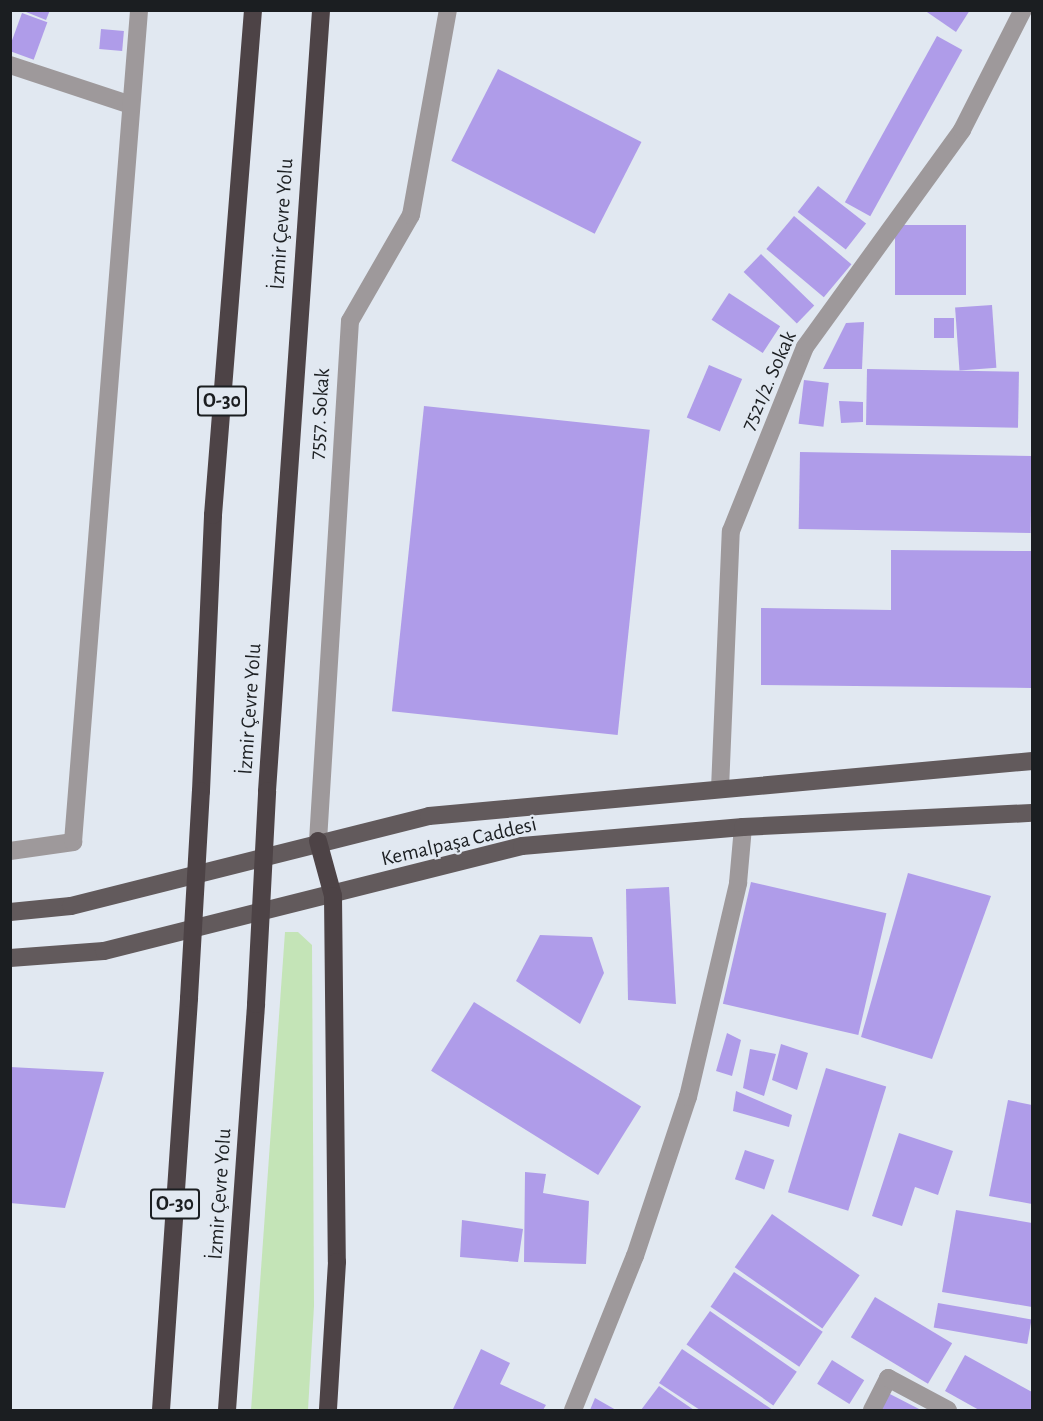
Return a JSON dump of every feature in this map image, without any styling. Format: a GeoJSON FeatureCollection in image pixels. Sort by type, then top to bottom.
{"type":"FeatureCollection","features":[{"type":"Feature","properties":{"kind":"highway","name":"İzmir Çevre Yolu"},"geometry":{"type":"LineString","coordinates":[[161,1410],[189,998],[213,515],[253,10]]}},
{"type":"Feature","properties":{"kind":"highway","name":"İzmir Çevre Yolu"},"geometry":{"type":"LineString","coordinates":[[227,1410],[321,10]]}},
{"type":"Feature","properties":{"kind":"highway"},"geometry":{"type":"LineString","coordinates":[[318,841],[333,896],[337,1262],[328,1410]]}},
{"type":"Feature","properties":{"kind":"main road","name":"Kemalpaşa Caddesi"},"geometry":{"type":"LineString","coordinates":[[10,912],[71,906],[318,841],[429,816],[1032,761]]}},
{"type":"Feature","properties":{"kind":"main road","name":"Kemalpaşa Caddesi"},"geometry":{"type":"LineString","coordinates":[[10,958],[104,951],[333,896],[522,846],[742,827],[1032,813]]}},
{"type":"Feature","properties":{"kind":"street"},"geometry":{"type":"LineString","coordinates":[[10,851],[74,842],[139,10]]}},
{"type":"Feature","properties":{"kind":"street","name":"7557. Sokak"},"geometry":{"type":"LineString","coordinates":[[318,841],[350,321],[411,215],[448,10]]}},
{"type":"Feature","properties":{"kind":"street","name":"7521/2. Sokak"},"geometry":{"type":"LineString","coordinates":[[720,789],[731,531],[805,347],[962,130],[1023,10]]}},
{"type":"Feature","properties":{"kind":"street"},"geometry":{"type":"LineString","coordinates":[[10,65],[131,105]]}},
{"type":"Feature","properties":{"kind":"street"},"geometry":{"type":"LineString","coordinates":[[573,1410],[635,1256],[688,1097],[738,883],[742,827]]}},
{"type":"Feature","properties":{"kind":"street"},"geometry":{"type":"LineString","coordinates":[[872,1410],[888,1378],[948,1410]]}},
{"type":"Feature","properties":{"kind":"green space"},"geometry":{"type":"Polygon","coordinates":[[[285,932],[298,932],[312,945],[314,1306],[308,1410],[251,1410],[285,932]]]}},
{"type":"Feature","properties":{"kind":"building"},"geometry":{"type":"Polygon","coordinates":[[[21,10],[50,10],[46,20],[21,10]]]}},
{"type":"Feature","properties":{"kind":"building"},"geometry":{"type":"Polygon","coordinates":[[[924,10],[970,10],[956,32],[924,10]]]}},
{"type":"Feature","properties":{"kind":"building"},"geometry":{"type":"Polygon","coordinates":[[[22,13],[47,22],[34,60],[10,51],[22,13]]]}},
{"type":"Feature","properties":{"kind":"building"},"geometry":{"type":"Polygon","coordinates":[[[101,29],[124,31],[122,51],[99,49],[101,29]]]}},
{"type":"Feature","properties":{"kind":"building"},"geometry":{"type":"Polygon","coordinates":[[[937,36],[962,50],[870,216],[845,202],[937,36]]]}},
{"type":"Feature","properties":{"kind":"building"},"geometry":{"type":"Polygon","coordinates":[[[498,69],[641,142],[595,234],[451,161],[498,69]]]}},
{"type":"Feature","properties":{"kind":"building"},"geometry":{"type":"Polygon","coordinates":[[[818,186],[866,224],[846,250],[798,212],[818,186]]]}},
{"type":"Feature","properties":{"kind":"building"},"geometry":{"type":"Polygon","coordinates":[[[794,216],[851,264],[824,297],[766,249],[794,216]]]}},
{"type":"Feature","properties":{"kind":"building"},"geometry":{"type":"Polygon","coordinates":[[[895,225],[966,225],[966,295],[895,295],[895,225]]]}},
{"type":"Feature","properties":{"kind":"building"},"geometry":{"type":"Polygon","coordinates":[[[761,254],[814,305],[797,323],[744,272],[761,254]]]}},
{"type":"Feature","properties":{"kind":"building"},"geometry":{"type":"Polygon","coordinates":[[[729,293],[780,326],[763,353],[712,320],[729,293]]]}},
{"type":"Feature","properties":{"kind":"building"},"geometry":{"type":"Polygon","coordinates":[[[992,305],[996,368],[959,370],[955,308],[992,305]]]}},
{"type":"Feature","properties":{"kind":"building"},"geometry":{"type":"Polygon","coordinates":[[[934,318],[954,318],[954,338],[934,338],[934,318]]]}},
{"type":"Feature","properties":{"kind":"building"},"geometry":{"type":"Polygon","coordinates":[[[864,322],[862,369],[823,369],[846,323],[864,322]]]}},
{"type":"Feature","properties":{"kind":"building"},"geometry":{"type":"Polygon","coordinates":[[[709,365],[742,379],[720,432],[687,417],[709,365]]]}},
{"type":"Feature","properties":{"kind":"building"},"geometry":{"type":"Polygon","coordinates":[[[867,369],[1019,372],[1018,428],[866,425],[867,369]]]}},
{"type":"Feature","properties":{"kind":"building"},"geometry":{"type":"Polygon","coordinates":[[[804,380],[829,383],[823,427],[799,424],[804,380]]]}},
{"type":"Feature","properties":{"kind":"building"},"geometry":{"type":"Polygon","coordinates":[[[839,401],[863,402],[863,422],[841,423],[839,401]]]}},
{"type":"Feature","properties":{"kind":"building"},"geometry":{"type":"Polygon","coordinates":[[[424,406],[650,430],[618,735],[392,711],[424,406]]]}},
{"type":"Feature","properties":{"kind":"building"},"geometry":{"type":"Polygon","coordinates":[[[800,452],[1032,456],[1031,533],[799,529],[800,452]]]}},
{"type":"Feature","properties":{"kind":"building"},"geometry":{"type":"Polygon","coordinates":[[[891,550],[1032,551],[1032,688],[761,685],[761,608],[891,610],[891,550]]]}},
{"type":"Feature","properties":{"kind":"building"},"geometry":{"type":"Polygon","coordinates":[[[908,873],[991,896],[932,1059],[861,1037],[908,873]]]}},
{"type":"Feature","properties":{"kind":"building"},"geometry":{"type":"Polygon","coordinates":[[[751,882],[886,913],[858,1035],[723,1004],[751,882]]]}},
{"type":"Feature","properties":{"kind":"building"},"geometry":{"type":"Polygon","coordinates":[[[669,887],[676,1004],[628,1000],[626,889],[669,887]]]}},
{"type":"Feature","properties":{"kind":"building"},"geometry":{"type":"Polygon","coordinates":[[[540,935],[592,937],[604,973],[580,1024],[516,981],[540,935]]]}},
{"type":"Feature","properties":{"kind":"building"},"geometry":{"type":"Polygon","coordinates":[[[474,1002],[641,1106],[598,1175],[431,1071],[474,1002]]]}},
{"type":"Feature","properties":{"kind":"building"},"geometry":{"type":"Polygon","coordinates":[[[727,1033],[741,1040],[732,1076],[716,1071],[727,1033]]]}},
{"type":"Feature","properties":{"kind":"building"},"geometry":{"type":"Polygon","coordinates":[[[781,1044],[808,1053],[797,1090],[772,1080],[781,1044]]]}},
{"type":"Feature","properties":{"kind":"building"},"geometry":{"type":"Polygon","coordinates":[[[750,1049],[776,1054],[764,1096],[743,1088],[750,1049]]]}},
{"type":"Feature","properties":{"kind":"building"},"geometry":{"type":"Polygon","coordinates":[[[10,1067],[104,1072],[65,1208],[10,1203],[10,1067]]]}},
{"type":"Feature","properties":{"kind":"building"},"geometry":{"type":"Polygon","coordinates":[[[826,1068],[886,1086],[848,1211],[788,1192],[826,1068]]]}},
{"type":"Feature","properties":{"kind":"building"},"geometry":{"type":"Polygon","coordinates":[[[736,1091],[792,1115],[789,1127],[733,1111],[736,1091]]]}},
{"type":"Feature","properties":{"kind":"building"},"geometry":{"type":"Polygon","coordinates":[[[1008,1100],[1032,1105],[1032,1204],[989,1196],[1008,1100]]]}},
{"type":"Feature","properties":{"kind":"building"},"geometry":{"type":"Polygon","coordinates":[[[899,1133],[953,1151],[938,1195],[915,1187],[902,1226],[872,1216],[899,1133]]]}},
{"type":"Feature","properties":{"kind":"building"},"geometry":{"type":"Polygon","coordinates":[[[745,1150],[774,1160],[764,1189],[735,1179],[745,1150]]]}},
{"type":"Feature","properties":{"kind":"building"},"geometry":{"type":"Polygon","coordinates":[[[525,1172],[546,1174],[543,1193],[589,1201],[586,1264],[524,1262],[525,1172]]]}},
{"type":"Feature","properties":{"kind":"building"},"geometry":{"type":"Polygon","coordinates":[[[956,1210],[1032,1223],[1032,1307],[942,1292],[956,1210]]]}},
{"type":"Feature","properties":{"kind":"building"},"geometry":{"type":"Polygon","coordinates":[[[772,1214],[860,1275],[822,1329],[735,1267],[772,1214]]]}},
{"type":"Feature","properties":{"kind":"building"},"geometry":{"type":"Polygon","coordinates":[[[462,1220],[523,1229],[518,1262],[460,1257],[462,1220]]]}},
{"type":"Feature","properties":{"kind":"building"},"geometry":{"type":"Polygon","coordinates":[[[734,1272],[823,1332],[799,1367],[711,1307],[734,1272]]]}},
{"type":"Feature","properties":{"kind":"building"},"geometry":{"type":"Polygon","coordinates":[[[875,1297],[952,1343],[928,1384],[851,1337],[875,1297]]]}},
{"type":"Feature","properties":{"kind":"building"},"geometry":{"type":"Polygon","coordinates":[[[938,1303],[1032,1319],[1027,1344],[934,1328],[938,1303]]]}},
{"type":"Feature","properties":{"kind":"building"},"geometry":{"type":"Polygon","coordinates":[[[710,1311],[797,1372],[773,1405],[686,1345],[710,1311]]]}},
{"type":"Feature","properties":{"kind":"building"},"geometry":{"type":"Polygon","coordinates":[[[481,1349],[510,1363],[500,1384],[546,1405],[543,1410],[453,1409],[481,1349]]]}},
{"type":"Feature","properties":{"kind":"building"},"geometry":{"type":"Polygon","coordinates":[[[682,1349],[773,1410],[700,1410],[659,1383],[682,1349]]]}},
{"type":"Feature","properties":{"kind":"building"},"geometry":{"type":"Polygon","coordinates":[[[965,1355],[1032,1392],[1032,1410],[979,1410],[945,1391],[965,1355]]]}},
{"type":"Feature","properties":{"kind":"building"},"geometry":{"type":"Polygon","coordinates":[[[832,1360],[864,1380],[849,1404],[817,1384],[832,1360]]]}},
{"type":"Feature","properties":{"kind":"building"},"geometry":{"type":"Polygon","coordinates":[[[659,1386],[694,1410],[641,1410],[659,1386]]]}},
{"type":"Feature","properties":{"kind":"building"},"geometry":{"type":"Polygon","coordinates":[[[886,1392],[921,1410],[877,1410],[886,1392]]]}},
{"type":"Feature","properties":{"kind":"building"},"geometry":{"type":"Polygon","coordinates":[[[595,1398],[616,1410],[590,1410],[595,1398]]]}}]}
